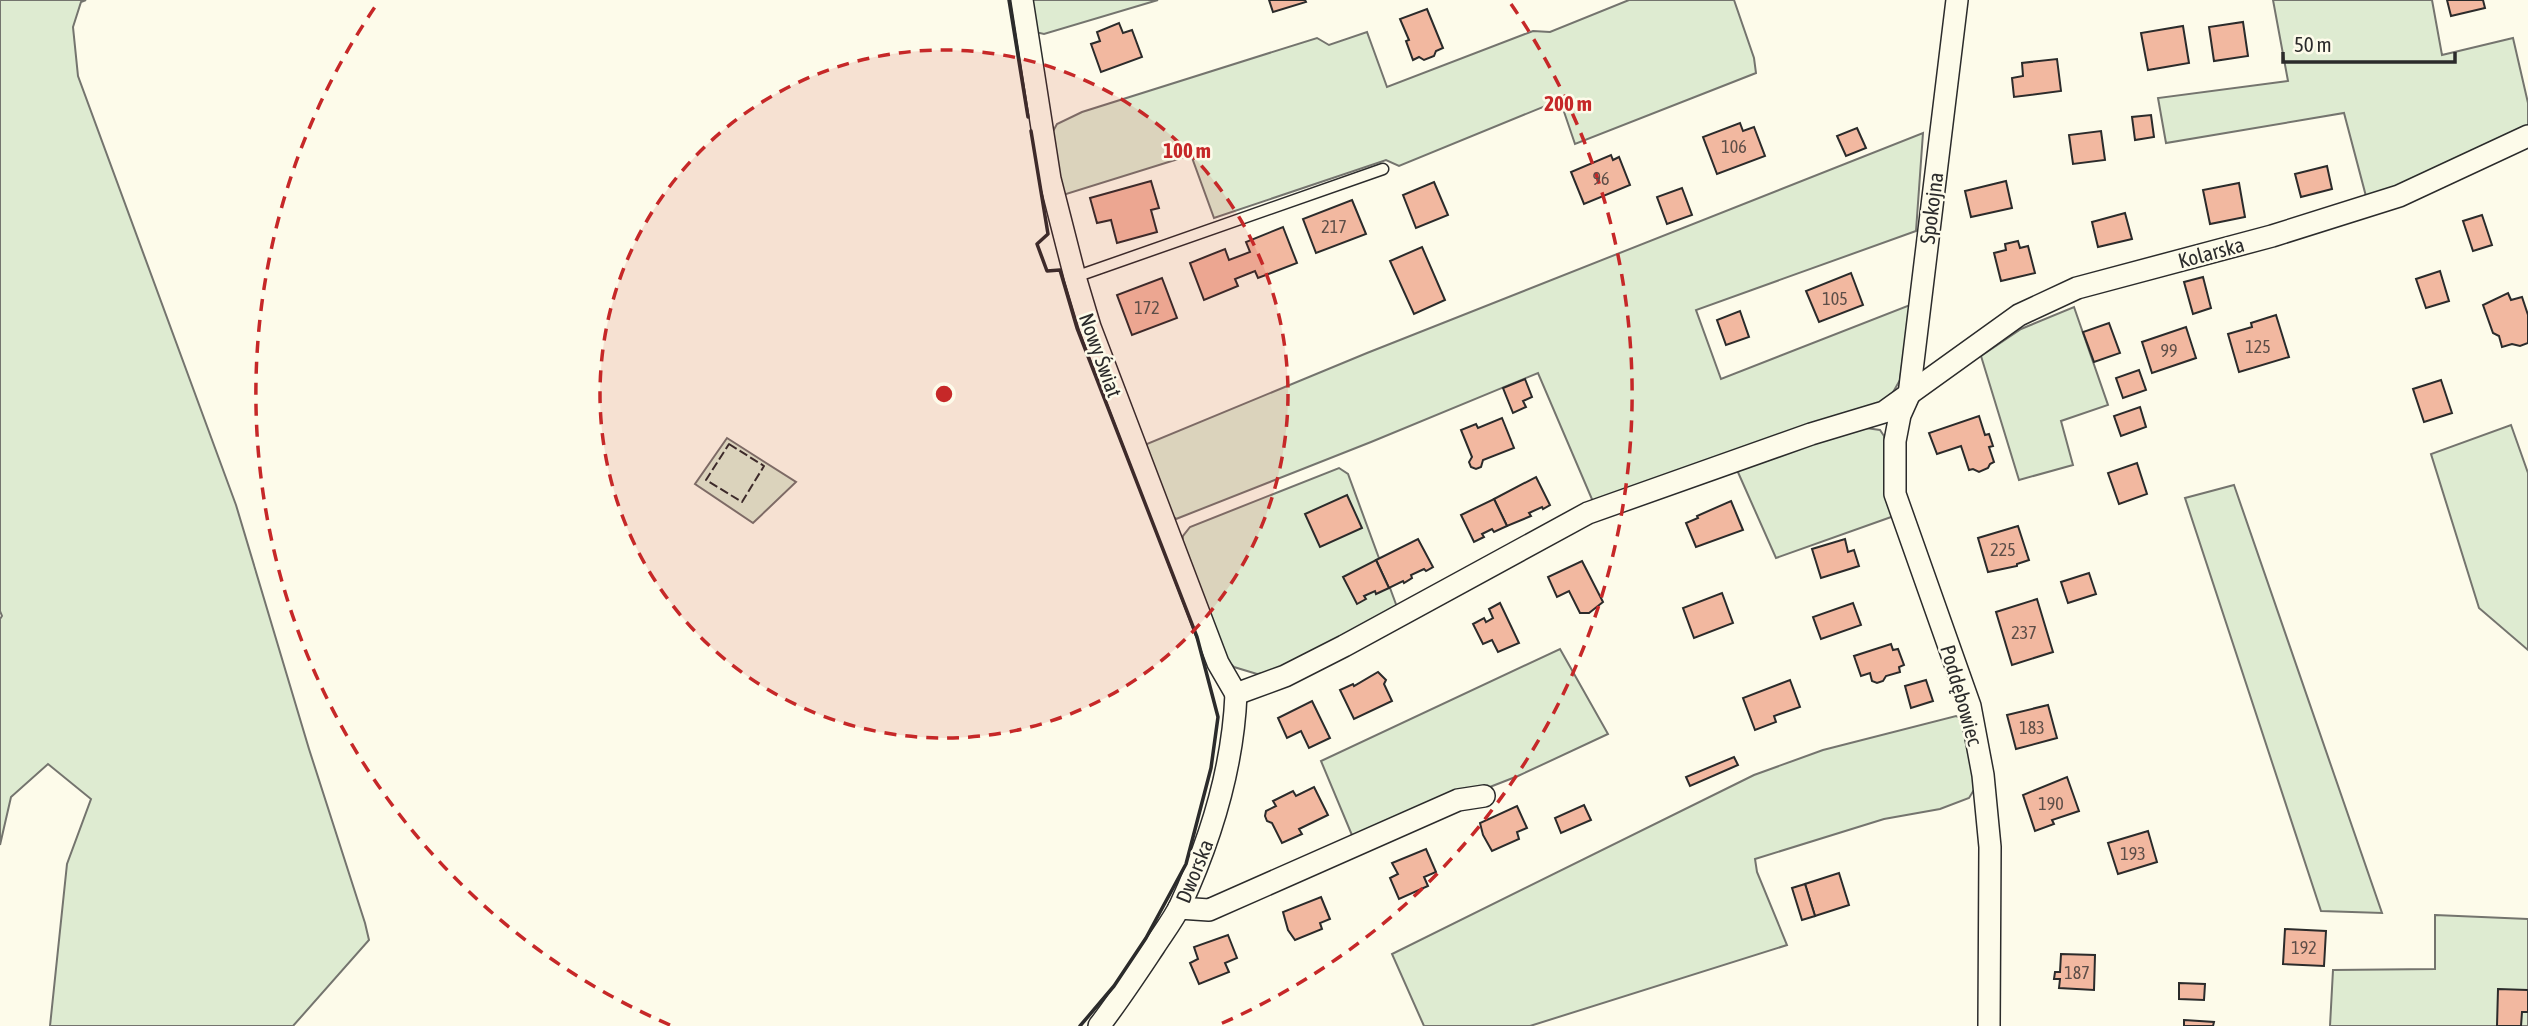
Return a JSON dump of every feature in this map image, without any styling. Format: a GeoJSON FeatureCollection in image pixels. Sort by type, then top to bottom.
{"type":"FeatureCollection","features":[{"type":"Feature","properties":{"kind":"street","name":"Nowy Świat"},"geometry":{"type":"LineString","coordinates":[[1022,0],[1050,179],[1090,327],[1218,663],[1236,694]]}},
{"type":"Feature","properties":{"kind":"street","name":"Spokojna"},"geometry":{"type":"LineString","coordinates":[[1900,415],[1909,395],[1957,0]]}},
{"type":"Feature","properties":{"kind":"street","name":"Kolarska"},"geometry":{"type":"LineString","coordinates":[[1236,694],[1285,676],[1344,646],[1588,513],[1811,434],[1884,412],[2019,315],[2077,288],[2272,236],[2399,196],[2528,136]]}},
{"type":"Feature","properties":{"kind":"street","name":"Poddębowiec"},"geometry":{"type":"LineString","coordinates":[[1900,415],[1895,441],[1895,494],[1970,706],[1983,775],[1990,847],[1989,1026]]}},
{"type":"Feature","properties":{"kind":"street","name":"Dworska"},"geometry":{"type":"LineString","coordinates":[[1099,1026],[1179,908],[1213,823],[1226,775],[1236,694]]}},
{"type":"Feature","properties":{"kind":"street"},"geometry":{"type":"LineString","coordinates":[[1179,908],[1209,910],[1458,800],[1484,796]]}},
{"type":"Feature","properties":{"kind":"lane"},"geometry":{"type":"LineString","coordinates":[[1075,277],[1383,169]]}},
{"type":"Feature","properties":{"kind":"green space"},"geometry":{"type":"Polygon","coordinates":[[[0,0],[86,0],[81,2],[73,27],[78,76],[236,505],[309,749],[365,923],[369,940],[293,1026],[50,1026],[67,864],[91,799],[48,764],[11,797],[0,845],[0,0]]]}},
{"type":"Feature","properties":{"kind":"green space"},"geometry":{"type":"Polygon","coordinates":[[[1029,0],[1158,0],[1044,34],[1035,32],[1029,0]]]}},
{"type":"Feature","properties":{"kind":"green space"},"geometry":{"type":"Polygon","coordinates":[[[1629,0],[1734,0],[1754,58],[1756,73],[1575,144],[1560,100],[1399,166],[1386,160],[1214,218],[1191,155],[1063,195],[1052,133],[1057,124],[1082,112],[1317,38],[1329,45],[1367,32],[1387,87],[1533,31],[1550,32],[1629,0]]]}},
{"type":"Feature","properties":{"kind":"green space"},"geometry":{"type":"Polygon","coordinates":[[[2273,0],[2432,0],[2442,55],[2513,38],[2528,103],[2528,131],[2367,200],[2344,113],[2166,143],[2158,98],[2288,81],[2273,0]]]}},
{"type":"Feature","properties":{"kind":"green space"},"geometry":{"type":"Polygon","coordinates":[[[1923,133],[1916,231],[1696,310],[1721,379],[1910,305],[1900,380],[1888,401],[1594,504],[1538,373],[1176,519],[1170,513],[1142,446],[1367,353],[1923,133]]]}},
{"type":"Feature","properties":{"kind":"green space"},"geometry":{"type":"Polygon","coordinates":[[[2074,307],[2108,405],[2061,421],[2073,465],[2019,480],[1981,356],[2021,329],[2074,307]]]}},
{"type":"Feature","properties":{"kind":"green space"},"geometry":{"type":"Polygon","coordinates":[[[2511,425],[2528,473],[2528,650],[2479,608],[2431,454],[2511,425]]]}},
{"type":"Feature","properties":{"kind":"green space"},"geometry":{"type":"Polygon","coordinates":[[[1866,428],[1880,430],[1884,436],[1894,516],[1776,558],[1737,470],[1837,432],[1866,428]]]}},
{"type":"Feature","properties":{"kind":"green space"},"geometry":{"type":"Polygon","coordinates":[[[727,438],[796,482],[753,523],[695,484],[727,438]]]}},
{"type":"Feature","properties":{"kind":"green space"},"geometry":{"type":"Polygon","coordinates":[[[1339,468],[1348,474],[1397,607],[1281,671],[1257,674],[1234,667],[1223,656],[1182,546],[1183,536],[1190,527],[1339,468]]]}},
{"type":"Feature","properties":{"kind":"green space"},"geometry":{"type":"Polygon","coordinates":[[[2234,485],[2382,913],[2321,911],[2185,498],[2234,485]]]}},
{"type":"Feature","properties":{"kind":"green space"},"geometry":{"type":"Polygon","coordinates":[[[1560,649],[1608,734],[1518,776],[1354,840],[1321,761],[1560,649]]]}},
{"type":"Feature","properties":{"kind":"green space"},"geometry":{"type":"Polygon","coordinates":[[[1956,716],[1968,723],[1977,785],[1969,798],[1940,809],[1884,819],[1755,859],[1757,872],[1787,945],[1530,1026],[1424,1026],[1392,954],[1754,775],[1823,750],[1956,716]]]}},
{"type":"Feature","properties":{"kind":"green space"},"geometry":{"type":"Polygon","coordinates":[[[2435,915],[2528,919],[2528,1026],[2330,1026],[2333,970],[2435,969],[2435,915]]]}},
{"type":"Feature","properties":{"kind":"building"},"geometry":{"type":"Polygon","coordinates":[[[1269,0],[1305,0],[1306,2],[1273,12],[1269,0]]]}},
{"type":"Feature","properties":{"kind":"building"},"geometry":{"type":"Polygon","coordinates":[[[2447,0],[2483,0],[2485,8],[2451,16],[2447,0]]]}},
{"type":"Feature","properties":{"kind":"building"},"geometry":{"type":"Polygon","coordinates":[[[1427,9],[1443,48],[1424,60],[1419,57],[1413,60],[1406,41],[1409,40],[1400,19],[1427,9]]]}},
{"type":"Feature","properties":{"kind":"building"},"geometry":{"type":"Polygon","coordinates":[[[2243,22],[2248,56],[2214,61],[2209,27],[2243,22]]]}},
{"type":"Feature","properties":{"kind":"building"},"geometry":{"type":"Polygon","coordinates":[[[1119,23],[1123,33],[1132,30],[1142,57],[1101,72],[1091,44],[1100,41],[1097,32],[1119,23]]]}},
{"type":"Feature","properties":{"kind":"building"},"geometry":{"type":"Polygon","coordinates":[[[2183,26],[2189,63],[2148,70],[2141,33],[2183,26]]]}},
{"type":"Feature","properties":{"kind":"building"},"geometry":{"type":"Polygon","coordinates":[[[2057,59],[2061,91],[2014,97],[2012,78],[2023,76],[2022,63],[2057,59]]]}},
{"type":"Feature","properties":{"kind":"building"},"geometry":{"type":"Polygon","coordinates":[[[2151,115],[2154,137],[2135,140],[2132,117],[2151,115]]]}},
{"type":"Feature","properties":{"kind":"building"},"geometry":{"type":"Polygon","coordinates":[[[1740,123],[1743,131],[1754,127],[1765,156],[1717,174],[1703,137],[1740,123]]]}},
{"type":"Feature","properties":{"kind":"building"},"geometry":{"type":"Polygon","coordinates":[[[1857,128],[1866,148],[1846,156],[1837,136],[1857,128]]]}},
{"type":"Feature","properties":{"kind":"building"},"geometry":{"type":"Polygon","coordinates":[[[2101,131],[2105,160],[2073,164],[2069,135],[2101,131]]]}},
{"type":"Feature","properties":{"kind":"building"},"geometry":{"type":"Polygon","coordinates":[[[1611,155],[1613,160],[1619,157],[1630,185],[1584,204],[1571,172],[1611,155]]]}},
{"type":"Feature","properties":{"kind":"building"},"geometry":{"type":"Polygon","coordinates":[[[2327,166],[2332,189],[2301,197],[2295,174],[2327,166]]]}},
{"type":"Feature","properties":{"kind":"building"},"geometry":{"type":"Polygon","coordinates":[[[1151,181],[1159,208],[1151,210],[1157,232],[1117,243],[1111,220],[1097,223],[1090,198],[1151,181]]]}},
{"type":"Feature","properties":{"kind":"building"},"geometry":{"type":"Polygon","coordinates":[[[2006,181],[2012,208],[1971,217],[1965,191],[2006,181]]]}},
{"type":"Feature","properties":{"kind":"building"},"geometry":{"type":"Polygon","coordinates":[[[1434,182],[1448,215],[1416,228],[1403,195],[1434,182]]]}},
{"type":"Feature","properties":{"kind":"building"},"geometry":{"type":"Polygon","coordinates":[[[2239,183],[2245,217],[2210,224],[2203,190],[2239,183]]]}},
{"type":"Feature","properties":{"kind":"building"},"geometry":{"type":"Polygon","coordinates":[[[1682,188],[1692,215],[1667,224],[1657,197],[1682,188]]]}},
{"type":"Feature","properties":{"kind":"building"},"geometry":{"type":"Polygon","coordinates":[[[1352,200],[1366,234],[1316,253],[1303,219],[1352,200]]]}},
{"type":"Feature","properties":{"kind":"building"},"geometry":{"type":"Polygon","coordinates":[[[2125,213],[2132,239],[2098,247],[2092,222],[2125,213]]]}},
{"type":"Feature","properties":{"kind":"building"},"geometry":{"type":"Polygon","coordinates":[[[2482,215],[2492,245],[2473,251],[2463,221],[2482,215]]]}},
{"type":"Feature","properties":{"kind":"building"},"geometry":{"type":"Polygon","coordinates":[[[1283,227],[1297,263],[1258,278],[1255,271],[1235,279],[1238,286],[1204,300],[1190,263],[1225,249],[1229,260],[1250,252],[1246,242],[1283,227]]]}},
{"type":"Feature","properties":{"kind":"building"},"geometry":{"type":"Polygon","coordinates":[[[2018,241],[2020,248],[2028,246],[2035,273],[2001,281],[1994,253],[2006,250],[2005,244],[2018,241]]]}},
{"type":"Feature","properties":{"kind":"building"},"geometry":{"type":"Polygon","coordinates":[[[1422,247],[1445,300],[1414,314],[1390,261],[1422,247]]]}},
{"type":"Feature","properties":{"kind":"building"},"geometry":{"type":"Polygon","coordinates":[[[2440,271],[2449,301],[2426,308],[2416,279],[2440,271]]]}},
{"type":"Feature","properties":{"kind":"building"},"geometry":{"type":"Polygon","coordinates":[[[1851,273],[1863,305],[1819,322],[1806,291],[1851,273]]]}},
{"type":"Feature","properties":{"kind":"building"},"geometry":{"type":"Polygon","coordinates":[[[2203,277],[2211,308],[2193,314],[2184,282],[2203,277]]]}},
{"type":"Feature","properties":{"kind":"building"},"geometry":{"type":"Polygon","coordinates":[[[1162,278],[1177,318],[1132,335],[1117,295],[1162,278]]]}},
{"type":"Feature","properties":{"kind":"building"},"geometry":{"type":"Polygon","coordinates":[[[2508,293],[2511,300],[2522,297],[2528,315],[2528,343],[2520,346],[2512,344],[2502,347],[2499,336],[2493,333],[2483,305],[2508,293]]]}},
{"type":"Feature","properties":{"kind":"building"},"geometry":{"type":"Polygon","coordinates":[[[1740,311],[1749,337],[1726,345],[1717,320],[1740,311]]]}},
{"type":"Feature","properties":{"kind":"building"},"geometry":{"type":"Polygon","coordinates":[[[2276,315],[2289,357],[2239,372],[2228,334],[2252,327],[2251,323],[2276,315]]]}},
{"type":"Feature","properties":{"kind":"building"},"geometry":{"type":"Polygon","coordinates":[[[2109,323],[2120,353],[2094,362],[2083,332],[2109,323]]]}},
{"type":"Feature","properties":{"kind":"building"},"geometry":{"type":"Polygon","coordinates":[[[2186,327],[2196,358],[2152,373],[2142,342],[2186,327]]]}},
{"type":"Feature","properties":{"kind":"building"},"geometry":{"type":"Polygon","coordinates":[[[2139,370],[2146,390],[2123,398],[2116,378],[2139,370]]]}},
{"type":"Feature","properties":{"kind":"building"},"geometry":{"type":"Polygon","coordinates":[[[1525,379],[1532,397],[1523,401],[1526,407],[1513,413],[1503,388],[1525,379]]]}},
{"type":"Feature","properties":{"kind":"building"},"geometry":{"type":"Polygon","coordinates":[[[2441,380],[2452,413],[2424,422],[2413,389],[2441,380]]]}},
{"type":"Feature","properties":{"kind":"building"},"geometry":{"type":"Polygon","coordinates":[[[2140,407],[2146,427],[2121,436],[2114,416],[2140,407]]]}},
{"type":"Feature","properties":{"kind":"building"},"geometry":{"type":"Polygon","coordinates":[[[1979,416],[1985,435],[1989,434],[1993,446],[1989,447],[1994,462],[1988,468],[1979,472],[1969,470],[1961,446],[1937,454],[1929,433],[1979,416]]]}},
{"type":"Feature","properties":{"kind":"building"},"geometry":{"type":"Polygon","coordinates":[[[1502,418],[1514,448],[1483,460],[1481,467],[1471,467],[1469,462],[1472,457],[1461,430],[1476,424],[1478,428],[1502,418]]]}},
{"type":"Feature","properties":{"kind":"building"},"geometry":{"type":"Polygon","coordinates":[[[2137,463],[2147,494],[2119,504],[2108,473],[2137,463]]]}},
{"type":"Feature","properties":{"kind":"building"},"geometry":{"type":"Polygon","coordinates":[[[1536,477],[1550,505],[1507,526],[1494,499],[1536,477]]]}},
{"type":"Feature","properties":{"kind":"building"},"geometry":{"type":"Polygon","coordinates":[[[1347,495],[1362,528],[1320,547],[1305,514],[1347,495]]]}},
{"type":"Feature","properties":{"kind":"building"},"geometry":{"type":"Polygon","coordinates":[[[1494,499],[1507,526],[1494,532],[1492,529],[1474,542],[1461,515],[1494,499]]]}},
{"type":"Feature","properties":{"kind":"building"},"geometry":{"type":"Polygon","coordinates":[[[1731,501],[1743,530],[1696,547],[1686,523],[1731,501]]]}},
{"type":"Feature","properties":{"kind":"building"},"geometry":{"type":"Polygon","coordinates":[[[2018,526],[2029,560],[2017,566],[1988,572],[1978,538],[2018,526]]]}},
{"type":"Feature","properties":{"kind":"building"},"geometry":{"type":"Polygon","coordinates":[[[1418,539],[1433,567],[1411,575],[1412,578],[1404,583],[1403,581],[1389,588],[1376,560],[1418,539]]]}},
{"type":"Feature","properties":{"kind":"building"},"geometry":{"type":"Polygon","coordinates":[[[1845,539],[1848,552],[1854,550],[1859,566],[1821,578],[1812,549],[1845,539]]]}},
{"type":"Feature","properties":{"kind":"building"},"geometry":{"type":"Polygon","coordinates":[[[1376,560],[1389,588],[1364,596],[1366,599],[1357,604],[1343,577],[1376,560]]]}},
{"type":"Feature","properties":{"kind":"building"},"geometry":{"type":"Polygon","coordinates":[[[1582,561],[1603,602],[1589,613],[1580,613],[1569,591],[1557,597],[1548,577],[1582,561]]]}},
{"type":"Feature","properties":{"kind":"building"},"geometry":{"type":"Polygon","coordinates":[[[2089,573],[2096,594],[2068,603],[2061,582],[2089,573]]]}},
{"type":"Feature","properties":{"kind":"building"},"geometry":{"type":"Polygon","coordinates":[[[1722,593],[1733,623],[1694,638],[1683,608],[1722,593]]]}},
{"type":"Feature","properties":{"kind":"building"},"geometry":{"type":"Polygon","coordinates":[[[2037,599],[2053,652],[2012,665],[1996,612],[2037,599]]]}},
{"type":"Feature","properties":{"kind":"building"},"geometry":{"type":"Polygon","coordinates":[[[1500,603],[1519,643],[1498,652],[1492,640],[1483,644],[1473,624],[1484,618],[1486,622],[1493,618],[1489,609],[1500,603]]]}},
{"type":"Feature","properties":{"kind":"building"},"geometry":{"type":"Polygon","coordinates":[[[1853,603],[1861,625],[1821,639],[1813,617],[1853,603]]]}},
{"type":"Feature","properties":{"kind":"building"},"geometry":{"type":"Polygon","coordinates":[[[1891,644],[1893,650],[1898,649],[1904,665],[1899,667],[1900,672],[1886,676],[1883,681],[1877,683],[1872,681],[1870,673],[1861,676],[1854,656],[1891,644]]]}},
{"type":"Feature","properties":{"kind":"building"},"geometry":{"type":"Polygon","coordinates":[[[1378,672],[1386,680],[1384,684],[1392,701],[1354,719],[1340,690],[1353,684],[1354,686],[1378,672]]]}},
{"type":"Feature","properties":{"kind":"building"},"geometry":{"type":"Polygon","coordinates":[[[1790,680],[1800,707],[1774,716],[1776,722],[1755,730],[1743,698],[1790,680]]]}},
{"type":"Feature","properties":{"kind":"building"},"geometry":{"type":"Polygon","coordinates":[[[1926,680],[1933,701],[1911,708],[1905,686],[1926,680]]]}},
{"type":"Feature","properties":{"kind":"building"},"geometry":{"type":"Polygon","coordinates":[[[1312,701],[1330,738],[1309,748],[1301,731],[1287,738],[1278,718],[1312,701]]]}},
{"type":"Feature","properties":{"kind":"building"},"geometry":{"type":"Polygon","coordinates":[[[2048,705],[2057,738],[2016,749],[2007,715],[2048,705]]]}},
{"type":"Feature","properties":{"kind":"building"},"geometry":{"type":"Polygon","coordinates":[[[1734,757],[1738,765],[1690,786],[1686,777],[1734,757]]]}},
{"type":"Feature","properties":{"kind":"building"},"geometry":{"type":"Polygon","coordinates":[[[2067,777],[2079,811],[2052,820],[2054,824],[2035,831],[2023,795],[2067,777]]]}},
{"type":"Feature","properties":{"kind":"building"},"geometry":{"type":"Polygon","coordinates":[[[1314,787],[1328,815],[1299,829],[1302,834],[1282,843],[1272,823],[1267,821],[1266,811],[1276,806],[1273,801],[1293,791],[1296,796],[1314,787]]]}},
{"type":"Feature","properties":{"kind":"building"},"geometry":{"type":"Polygon","coordinates":[[[1584,805],[1591,820],[1561,833],[1555,818],[1584,805]]]}},
{"type":"Feature","properties":{"kind":"building"},"geometry":{"type":"Polygon","coordinates":[[[1517,806],[1527,828],[1517,832],[1519,839],[1492,851],[1480,823],[1517,806]]]}},
{"type":"Feature","properties":{"kind":"building"},"geometry":{"type":"Polygon","coordinates":[[[2148,831],[2157,862],[2118,874],[2108,843],[2148,831]]]}},
{"type":"Feature","properties":{"kind":"building"},"geometry":{"type":"Polygon","coordinates":[[[1426,849],[1436,872],[1424,877],[1428,886],[1399,899],[1390,878],[1398,874],[1392,863],[1426,849]]]}},
{"type":"Feature","properties":{"kind":"building"},"geometry":{"type":"Polygon","coordinates":[[[1839,873],[1849,905],[1815,916],[1805,884],[1839,873]]]}},
{"type":"Feature","properties":{"kind":"building"},"geometry":{"type":"Polygon","coordinates":[[[1805,884],[1815,916],[1802,920],[1792,888],[1805,884]]]}},
{"type":"Feature","properties":{"kind":"building"},"geometry":{"type":"Polygon","coordinates":[[[1321,897],[1330,919],[1320,923],[1322,929],[1295,940],[1288,930],[1283,912],[1321,897]]]}},
{"type":"Feature","properties":{"kind":"building"},"geometry":{"type":"Polygon","coordinates":[[[2285,929],[2326,931],[2324,966],[2283,964],[2285,929]]]}},
{"type":"Feature","properties":{"kind":"building"},"geometry":{"type":"Polygon","coordinates":[[[1228,935],[1237,958],[1225,963],[1229,972],[1199,984],[1190,963],[1198,959],[1194,947],[1228,935]]]}},
{"type":"Feature","properties":{"kind":"building"},"geometry":{"type":"Polygon","coordinates":[[[2061,954],[2095,955],[2094,990],[2059,988],[2060,979],[2054,979],[2055,972],[2060,972],[2061,954]]]}},
{"type":"Feature","properties":{"kind":"building"},"geometry":{"type":"Polygon","coordinates":[[[2179,983],[2205,984],[2204,1000],[2179,999],[2179,983]]]}},
{"type":"Feature","properties":{"kind":"building"},"geometry":{"type":"Polygon","coordinates":[[[2498,989],[2528,990],[2528,1012],[2522,1012],[2521,1026],[2497,1026],[2498,989]]]}},
{"type":"Feature","properties":{"kind":"building"},"geometry":{"type":"Polygon","coordinates":[[[2184,1020],[2214,1022],[2213,1026],[2184,1026],[2184,1020]]]}},
{"type":"Feature","properties":{"kind":"fence"},"geometry":{"type":"LineString","coordinates":[[729,444],[764,466],[742,502],[706,480],[729,444]]}},
{"type":"Feature","properties":{"kind":"wall"},"geometry":{"type":"LineString","coordinates":[[1009,0],[1028,117]]}},
{"type":"Feature","properties":{"kind":"wall"},"geometry":{"type":"LineString","coordinates":[[1031,131],[1048,234],[1037,244],[1047,271],[1060,270],[1077,328],[1197,637],[1218,717],[1211,768],[1186,864],[1146,938],[1114,986],[1080,1026]]}}]}
